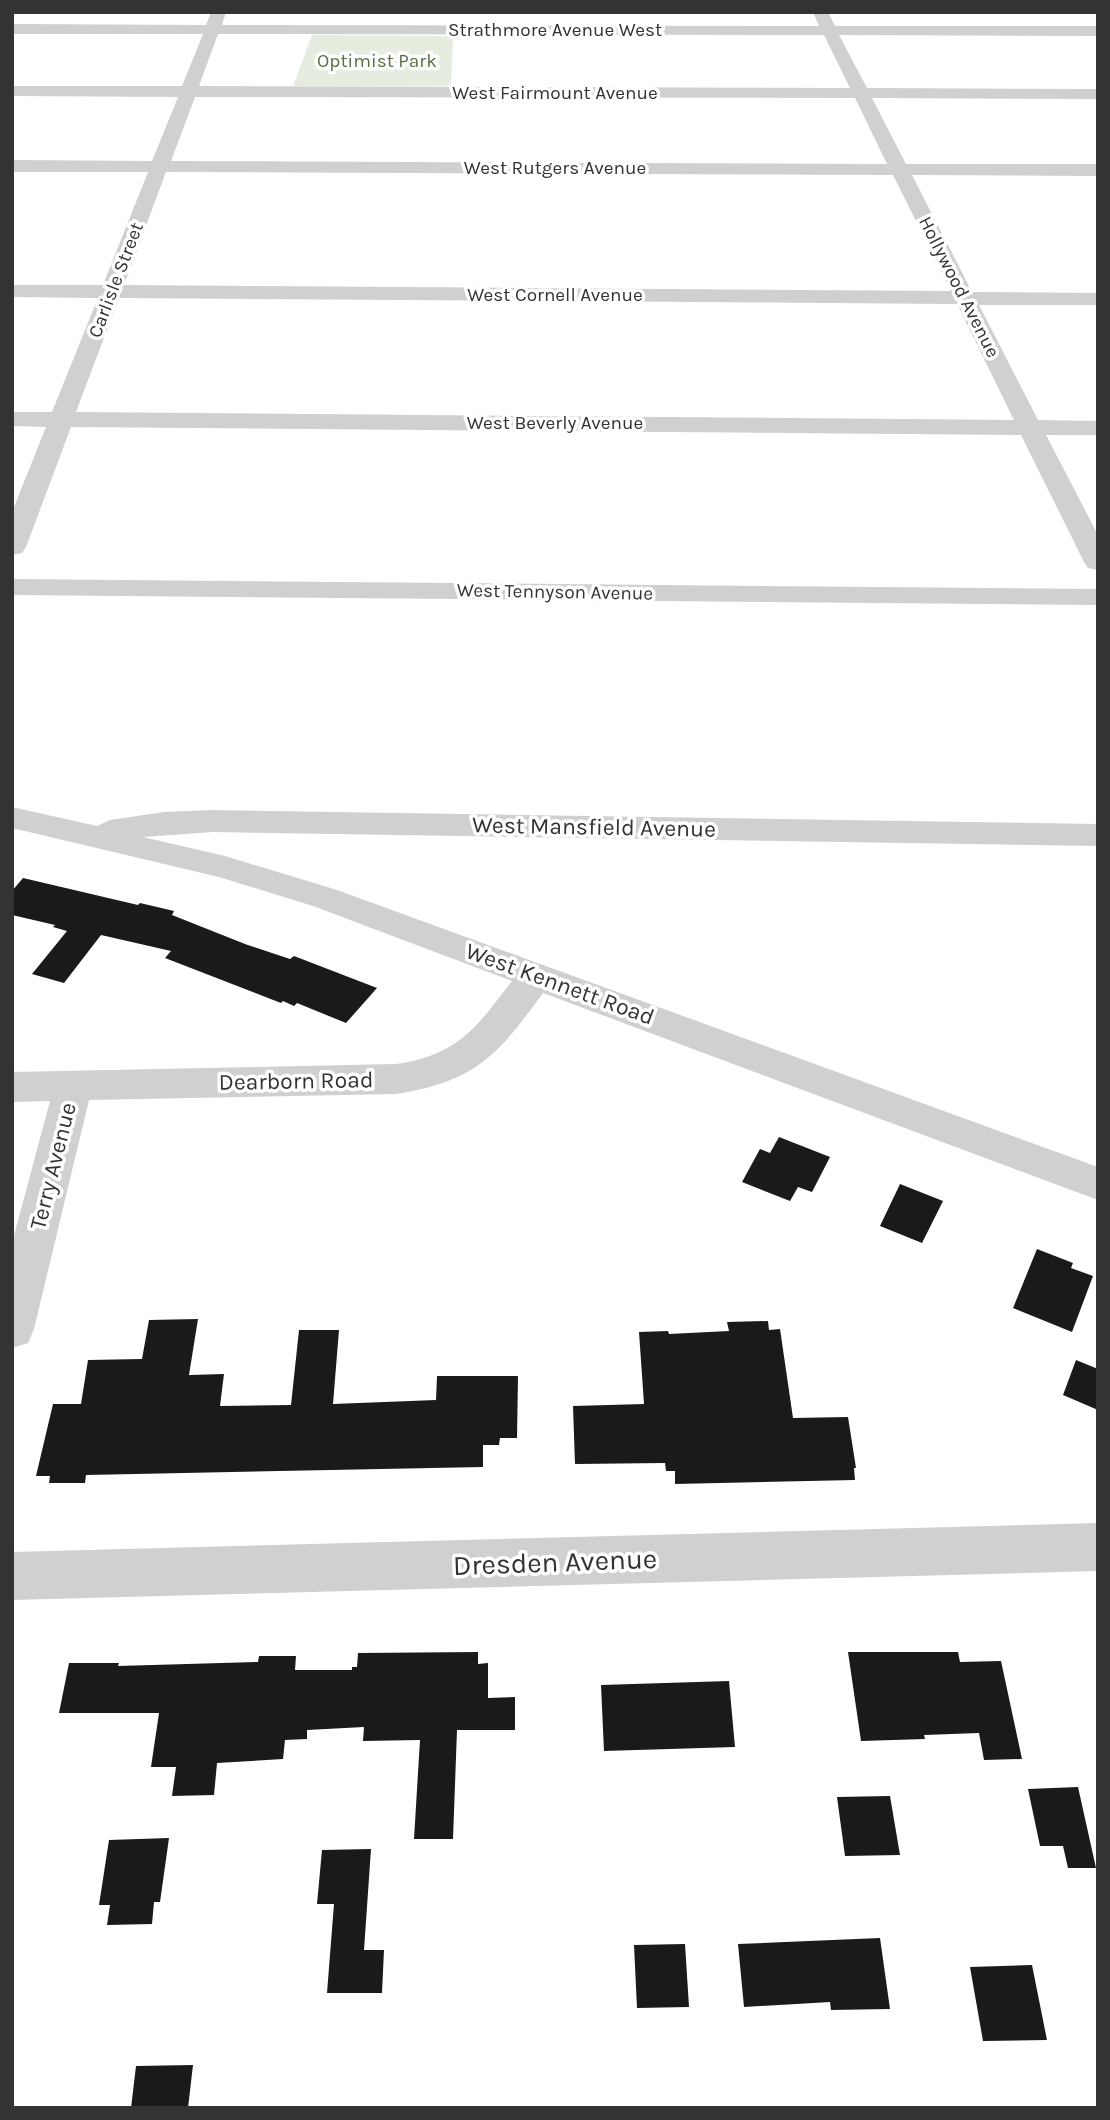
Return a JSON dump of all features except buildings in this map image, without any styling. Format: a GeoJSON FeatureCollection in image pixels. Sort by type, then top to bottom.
{"type":"FeatureCollection","features":[{"type":"Feature","properties":{"kind":"street","name":"Strathmore Avenue West"},"geometry":{"type":"LineString","coordinates":[[12,29],[216,21],[824,21],[1098,31]]}},
{"type":"Feature","properties":{"kind":"street","name":"Carlisle Street"},"geometry":{"type":"LineString","coordinates":[[12,547],[216,21]]}},
{"type":"Feature","properties":{"kind":"street","name":"Hollywood Avenue"},"geometry":{"type":"LineString","coordinates":[[824,21],[1098,562]]}},
{"type":"Feature","properties":{"kind":"street","name":"West Fairmount Avenue"},"geometry":{"type":"LineString","coordinates":[[12,91],[1098,94]]}},
{"type":"Feature","properties":{"kind":"street","name":"West Rutgers Avenue"},"geometry":{"type":"LineString","coordinates":[[12,166],[1098,170]]}},
{"type":"Feature","properties":{"kind":"street","name":"West Cornell Avenue"},"geometry":{"type":"LineString","coordinates":[[12,291],[1098,299]]}},
{"type":"Feature","properties":{"kind":"street","name":"West Beverly Avenue"},"geometry":{"type":"LineString","coordinates":[[12,419],[1098,428]]}},
{"type":"Feature","properties":{"kind":"street","name":"West Tennyson Avenue"},"geometry":{"type":"LineString","coordinates":[[12,587],[1098,597]]}},
{"type":"Feature","properties":{"kind":"street","name":"West Kennett Road"},"geometry":{"type":"LineString","coordinates":[[12,817],[225,867],[288,886],[536,975],[1098,1184]]}},
{"type":"Feature","properties":{"kind":"street","name":"West Mansfield Avenue"},"geometry":{"type":"LineString","coordinates":[[90,835],[145,825],[213,821],[1098,835]]}},
{"type":"Feature","properties":{"kind":"street","name":"Dearborn Road"},"geometry":{"type":"LineString","coordinates":[[12,1087],[396,1079],[424,1076],[462,1061],[480,1047],[536,975]]}},
{"type":"Feature","properties":{"kind":"street","name":"Terry Avenue"},"geometry":{"type":"LineString","coordinates":[[12,1329],[73,1086]]}},
{"type":"Feature","properties":{"kind":"street","name":"Dresden Avenue"},"geometry":{"type":"LineString","coordinates":[[12,1576],[1098,1547]]}},
{"type":"Feature","properties":{"kind":"green space","name":"Optimist Park"},"geometry":{"type":"Polygon","coordinates":[[[312,35],[453,36],[451,86],[293,86],[312,35]]]}}]}
